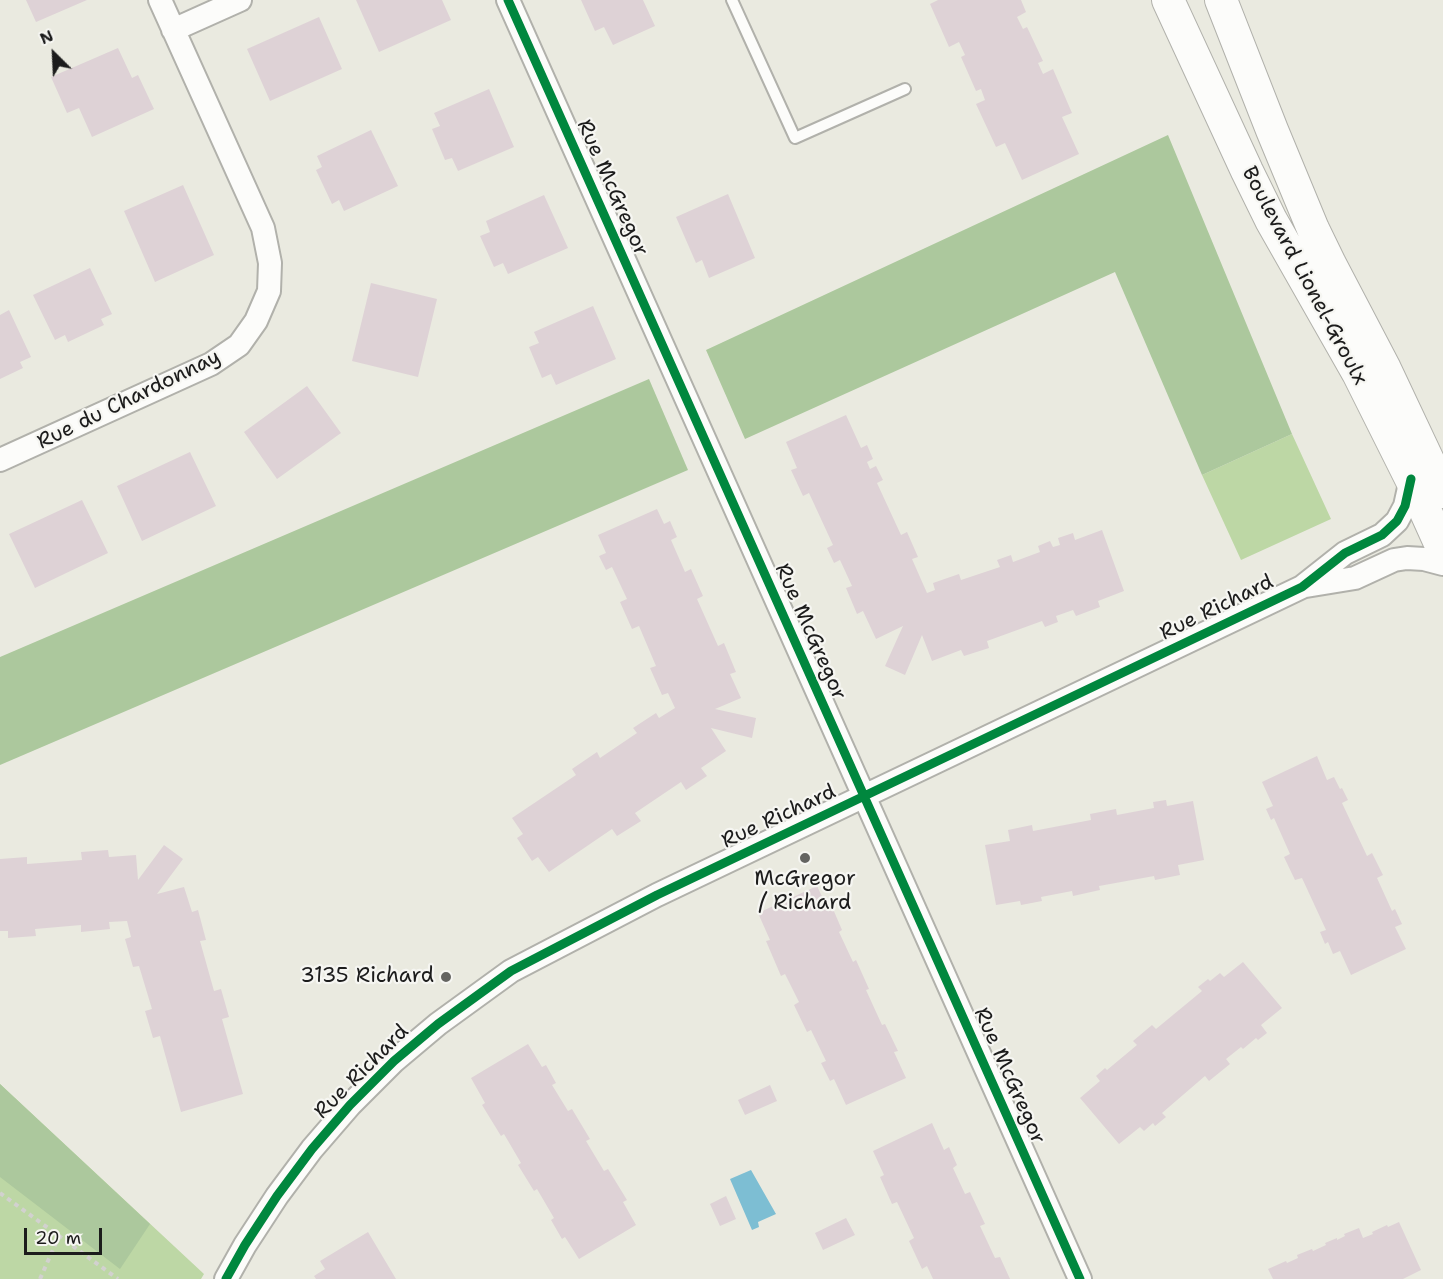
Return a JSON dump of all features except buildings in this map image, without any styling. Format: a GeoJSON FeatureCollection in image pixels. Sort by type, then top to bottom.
{"type":"FeatureCollection","features":[{"type":"Feature","properties":{"kind":"main road","name":"Boulevard Lionel-Groulx"},"geometry":{"type":"LineString","coordinates":[[1168,0],[1271,220],[1358,373],[1411,479],[1443,550]]}},
{"type":"Feature","properties":{"kind":"main road","name":"Boulevard Lionel-Groulx"},"geometry":{"type":"LineString","coordinates":[[1221,0],[1313,229],[1385,369],[1443,492]]}},
{"type":"Feature","properties":{"kind":"street","name":"Rue du Chardonnay"},"geometry":{"type":"LineString","coordinates":[[0,460],[211,364],[238,345],[256,321],[268,291],[270,263],[263,228],[160,0]]}},
{"type":"Feature","properties":{"kind":"street"},"geometry":{"type":"LineString","coordinates":[[173,30],[240,0]]}},
{"type":"Feature","properties":{"kind":"street","name":"Rue McGregor"},"geometry":{"type":"LineString","coordinates":[[508,0],[1080,1279]]}},
{"type":"Feature","properties":{"kind":"street","name":"Rue Richard"},"geometry":{"type":"LineString","coordinates":[[226,1279],[244,1245],[277,1196],[312,1149],[350,1105],[394,1060],[438,1024],[511,971],[657,895],[1302,587],[1345,553],[1382,535],[1397,520],[1405,507],[1411,479]]}},
{"type":"Feature","properties":{"kind":"street","name":"Rue Richard"},"geometry":{"type":"LineString","coordinates":[[1302,587],[1355,578],[1394,560],[1424,559],[1443,564]]}},
{"type":"Feature","properties":{"kind":"lane"},"geometry":{"type":"LineString","coordinates":[[732,0],[795,138],[905,89]]}},
{"type":"Feature","properties":{"kind":"path"},"geometry":{"type":"LineString","coordinates":[[0,1193],[118,1279]]}},
{"type":"Feature","properties":{"kind":"path"},"geometry":{"type":"LineString","coordinates":[[40,1279],[59,1236]]}},
{"type":"Feature","properties":{"kind":"green space"},"geometry":{"type":"Polygon","coordinates":[[[1168,135],[1292,434],[1202,475],[1115,272],[745,439],[706,350],[1168,135]]]}},
{"type":"Feature","properties":{"kind":"green space"},"geometry":{"type":"Polygon","coordinates":[[[649,379],[688,470],[0,765],[0,657],[649,379]]]}},
{"type":"Feature","properties":{"kind":"green space"},"geometry":{"type":"Polygon","coordinates":[[[1292,434],[1331,519],[1241,560],[1202,475],[1292,434]]]}},
{"type":"Feature","properties":{"kind":"green space"},"geometry":{"type":"Polygon","coordinates":[[[0,1084],[204,1274],[201,1279],[0,1279],[0,1084]]]}},
{"type":"Feature","properties":{"kind":"green space"},"geometry":{"type":"Polygon","coordinates":[[[0,1084],[150,1224],[120,1269],[0,1177],[0,1084]]]}},
{"type":"Feature","properties":{"kind":"water"},"geometry":{"type":"Polygon","coordinates":[[[751,1170],[776,1214],[758,1222],[759,1227],[752,1230],[730,1179],[751,1170]]]}},
{"type":"Feature","properties":{"kind":"cycle path"},"geometry":{"type":"LineString","coordinates":[[508,0],[1080,1279]]}},
{"type":"Feature","properties":{"kind":"cycle path"},"geometry":{"type":"LineString","coordinates":[[226,1279],[277,1196],[312,1149],[350,1105],[394,1061],[438,1024],[511,971],[657,895],[1302,587],[1345,553],[1382,535],[1397,521],[1405,506],[1411,479]]}},
{"type":"Feature","properties":{"kind":"place","name":"McGregor / Richard"},"geometry":{"type":"Point","coordinates":[805,858]}},
{"type":"Feature","properties":{"kind":"place","name":"3135 Richard"},"geometry":{"type":"Point","coordinates":[446,977]}}]}
